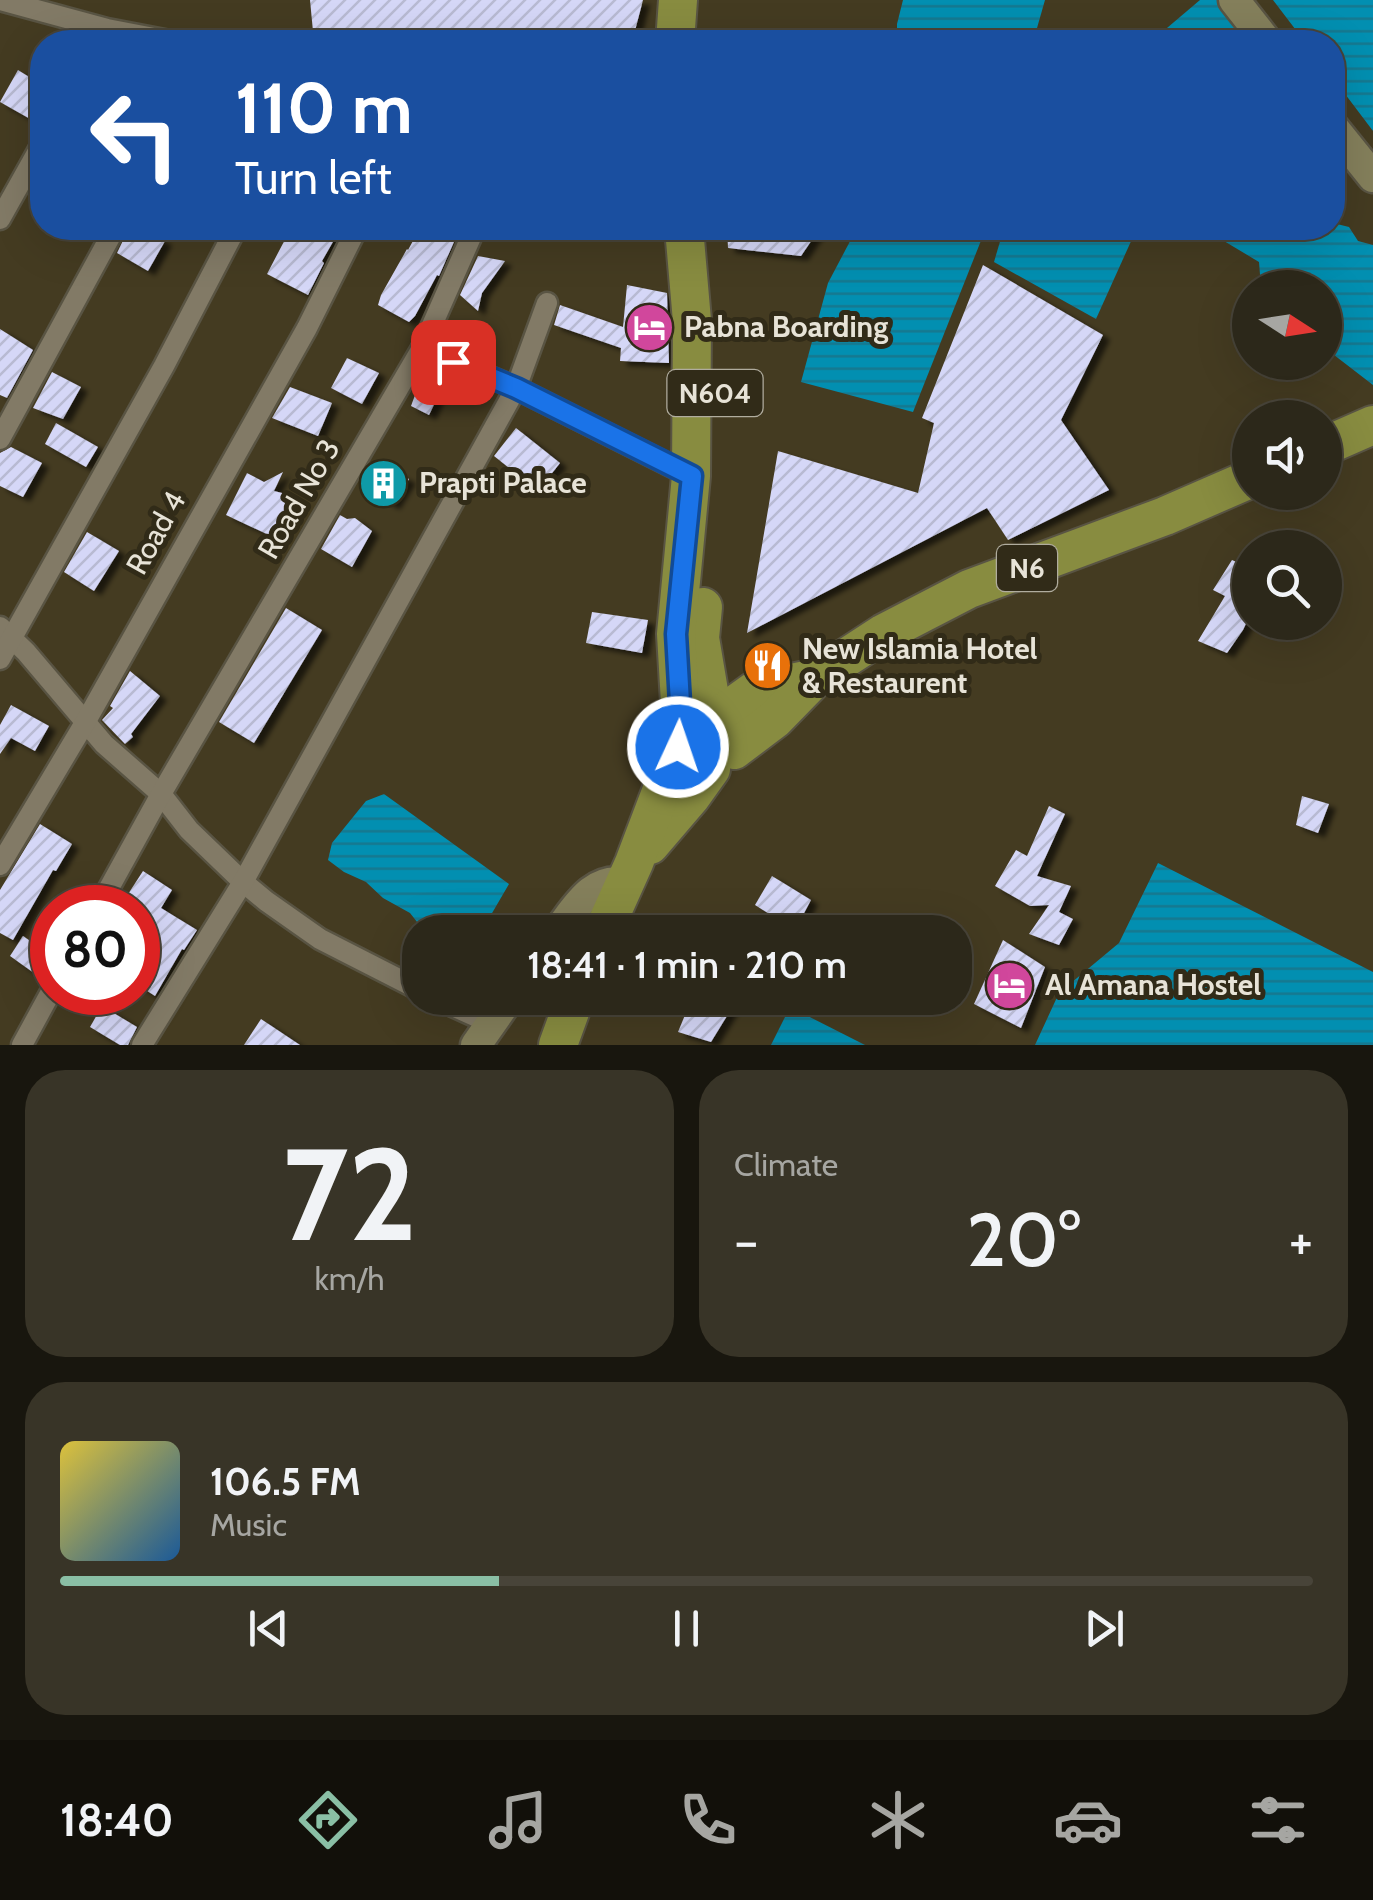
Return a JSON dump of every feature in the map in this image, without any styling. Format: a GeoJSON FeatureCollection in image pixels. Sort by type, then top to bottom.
{"type":"FeatureCollection","features":[{"type":"Feature","properties":{"kind":"highway"},"geometry":{"type":"LineString","coordinates":[[676,30],[678,0]]}},
{"type":"Feature","properties":{"kind":"highway"},"geometry":{"type":"LineString","coordinates":[[697,30],[698,0]]}},
{"type":"Feature","properties":{"kind":"highway","name":"N604"},"geometry":{"type":"LineString","coordinates":[[697,244],[692,321],[688,636],[698,722],[734,728],[736,741],[723,759]]}},
{"type":"Feature","properties":{"kind":"highway","name":"N604"},"geometry":{"type":"LineString","coordinates":[[688,636],[717,440],[697,244]]}},
{"type":"Feature","properties":{"kind":"highway"},"geometry":{"type":"LineString","coordinates":[[1342,439],[1373,425]]}},
{"type":"Feature","properties":{"kind":"highway","name":"N6"},"geometry":{"type":"LineString","coordinates":[[815,678],[884,633],[970,590],[1165,516],[1232,486]]}},
{"type":"Feature","properties":{"kind":"highway"},"geometry":{"type":"LineString","coordinates":[[610,915],[698,722],[754,691],[815,678]]}},
{"type":"Feature","properties":{"kind":"highway"},"geometry":{"type":"LineString","coordinates":[[629,873],[723,759],[775,719],[815,678]]}},
{"type":"Feature","properties":{"kind":"highway"},"geometry":{"type":"LineString","coordinates":[[698,722],[686,760],[700,767],[723,759]]}},
{"type":"Feature","properties":{"kind":"highway"},"geometry":{"type":"LineString","coordinates":[[558,1045],[569,1015]]}},
{"type":"Feature","properties":{"kind":"main road"},"geometry":{"type":"LineString","coordinates":[[1234,0],[1258,30]]}},
{"type":"Feature","properties":{"kind":"main road"},"geometry":{"type":"LineString","coordinates":[[1345,142],[1373,177]]}},
{"type":"Feature","properties":{"kind":"main road"},"geometry":{"type":"LineString","coordinates":[[571,915],[591,891],[629,873]]}},
{"type":"Feature","properties":{"kind":"street"},"geometry":{"type":"LineString","coordinates":[[0,0],[86,30]]}},
{"type":"Feature","properties":{"kind":"street"},"geometry":{"type":"LineString","coordinates":[[0,219],[30,165]]}},
{"type":"Feature","properties":{"kind":"street"},"geometry":{"type":"LineString","coordinates":[[0,439],[108,240]]}},
{"type":"Feature","properties":{"kind":"street"},"geometry":{"type":"LineString","coordinates":[[0,659],[6,632],[164,366],[230,240]]}},
{"type":"Feature","properties":{"kind":"street","name":"Road 4"},"geometry":{"type":"LineString","coordinates":[[0,865],[86,721],[307,328],[352,240]]}},
{"type":"Feature","properties":{"kind":"street","name":"Road No 3"},"geometry":{"type":"LineString","coordinates":[[111,885],[422,348],[470,240]]}},
{"type":"Feature","properties":{"kind":"street"},"geometry":{"type":"LineString","coordinates":[[142,1045],[243,882],[516,388],[548,302]]}},
{"type":"Feature","properties":{"kind":"street"},"geometry":{"type":"LineString","coordinates":[[422,348],[516,388],[692,476]]}},
{"type":"Feature","properties":{"kind":"street"},"geometry":{"type":"LineString","coordinates":[[6,632],[104,744],[162,794],[189,830],[243,882],[320,939],[402,981]]}},
{"type":"Feature","properties":{"kind":"street"},"geometry":{"type":"LineString","coordinates":[[22,1045],[38,1015]]}},
{"type":"Feature","properties":{"kind":"street"},"geometry":{"type":"LineString","coordinates":[[458,1015],[483,1034]]}},
{"type":"Feature","properties":{"kind":"shaded area"},"geometry":{"type":"Polygon","coordinates":[[[0,0],[1373,0],[1373,1045],[0,1045],[0,0]]]}},
{"type":"Feature","properties":{"kind":"water"},"geometry":{"type":"Polygon","coordinates":[[[903,0],[1045,0],[1036,30],[897,30],[903,0]]]}},
{"type":"Feature","properties":{"kind":"water"},"geometry":{"type":"Polygon","coordinates":[[[1200,0],[1219,0],[1243,30],[1166,30],[1200,0]]]}},
{"type":"Feature","properties":{"kind":"water"},"geometry":{"type":"Polygon","coordinates":[[[1273,0],[1373,0],[1373,131],[1345,94],[1345,30],[1296,30],[1273,0]]]}},
{"type":"Feature","properties":{"kind":"water"},"geometry":{"type":"Polygon","coordinates":[[[1345,226],[1358,241],[1373,245],[1373,385],[1342,361],[1342,270],[1260,270],[1259,262],[1222,240],[1345,240],[1345,226]]]}},
{"type":"Feature","properties":{"kind":"water"},"geometry":{"type":"Polygon","coordinates":[[[851,240],[981,240],[913,412],[801,382],[828,283],[851,240]]]}},
{"type":"Feature","properties":{"kind":"water"},"geometry":{"type":"Polygon","coordinates":[[[1000,240],[1132,240],[1096,319],[994,262],[1000,240]]]}},
{"type":"Feature","properties":{"kind":"water"},"geometry":{"type":"Polygon","coordinates":[[[384,794],[509,884],[491,915],[412,915],[328,860],[332,843],[366,801],[384,794]]]}},
{"type":"Feature","properties":{"kind":"water"},"geometry":{"type":"Polygon","coordinates":[[[1158,863],[1373,972],[1373,1045],[1035,1045],[1059,993],[1119,943],[1158,863]]]}},
{"type":"Feature","properties":{"kind":"water"},"geometry":{"type":"Polygon","coordinates":[[[786,1015],[806,1015],[865,1045],[771,1045],[786,1015]]]}},
{"type":"Feature","properties":{"kind":"building"},"geometry":{"type":"Polygon","coordinates":[[[310,0],[643,0],[635,30],[313,30],[310,0]]]}},
{"type":"Feature","properties":{"kind":"building"},"geometry":{"type":"Polygon","coordinates":[[[18,70],[30,78],[30,119],[0,102],[18,70]]]}},
{"type":"Feature","properties":{"kind":"building"},"geometry":{"type":"Polygon","coordinates":[[[123,240],[165,241],[148,271],[117,253],[123,240]]]}},
{"type":"Feature","properties":{"kind":"building"},"geometry":{"type":"Polygon","coordinates":[[[285,240],[334,240],[308,295],[267,274],[285,240]]]}},
{"type":"Feature","properties":{"kind":"building"},"geometry":{"type":"Polygon","coordinates":[[[413,240],[454,242],[439,276],[409,322],[378,305],[413,240]]]}},
{"type":"Feature","properties":{"kind":"building"},"geometry":{"type":"Polygon","coordinates":[[[728,240],[812,240],[801,256],[728,248],[728,240]]]}},
{"type":"Feature","properties":{"kind":"building"},"geometry":{"type":"Polygon","coordinates":[[[478,256],[505,261],[482,293],[478,311],[460,295],[478,256]]]}},
{"type":"Feature","properties":{"kind":"building"},"geometry":{"type":"Polygon","coordinates":[[[983,265],[1103,335],[1061,420],[1109,490],[1008,540],[987,508],[747,633],[778,451],[918,493],[934,423],[922,418],[983,265]]]}},
{"type":"Feature","properties":{"kind":"building","name":"Pabna Boarding"},"geometry":{"type":"Polygon","coordinates":[[[627,285],[667,293],[669,363],[620,361],[621,348],[554,325],[560,305],[623,327],[627,285]]]}},
{"type":"Feature","properties":{"kind":"building"},"geometry":{"type":"Polygon","coordinates":[[[0,329],[33,350],[7,398],[0,395],[0,329]]]}},
{"type":"Feature","properties":{"kind":"building"},"geometry":{"type":"Polygon","coordinates":[[[347,358],[379,373],[362,404],[331,388],[347,358]]]}},
{"type":"Feature","properties":{"kind":"building"},"geometry":{"type":"Polygon","coordinates":[[[52,372],[81,387],[63,419],[33,408],[52,372]]]}},
{"type":"Feature","properties":{"kind":"building"},"geometry":{"type":"Polygon","coordinates":[[[423,373],[444,384],[429,415],[411,406],[423,373]]]}},
{"type":"Feature","properties":{"kind":"building"},"geometry":{"type":"Polygon","coordinates":[[[290,387],[332,403],[318,436],[272,418],[290,387]]]}},
{"type":"Feature","properties":{"kind":"building"},"geometry":{"type":"Polygon","coordinates":[[[56,423],[98,447],[86,467],[45,444],[56,423]]]}},
{"type":"Feature","properties":{"kind":"building"},"geometry":{"type":"Polygon","coordinates":[[[516,428],[560,463],[538,491],[494,456],[516,428]]]}},
{"type":"Feature","properties":{"kind":"building"},"geometry":{"type":"Polygon","coordinates":[[[11,447],[42,463],[23,497],[0,486],[0,453],[11,447]]]}},
{"type":"Feature","properties":{"kind":"building","name":"Prapti Palace"},"geometry":{"type":"Polygon","coordinates":[[[371,462],[409,479],[393,505],[359,486],[371,462]]]}},
{"type":"Feature","properties":{"kind":"building"},"geometry":{"type":"Polygon","coordinates":[[[283,472],[274,491],[294,496],[271,536],[226,515],[247,473],[264,482],[283,472]]]}},
{"type":"Feature","properties":{"kind":"building"},"geometry":{"type":"Polygon","coordinates":[[[340,515],[355,518],[372,531],[352,567],[321,549],[340,515]]]}},
{"type":"Feature","properties":{"kind":"building"},"geometry":{"type":"Polygon","coordinates":[[[87,532],[119,551],[94,591],[64,572],[87,532]]]}},
{"type":"Feature","properties":{"kind":"building"},"geometry":{"type":"Polygon","coordinates":[[[1232,560],[1232,640],[1236,640],[1227,653],[1198,641],[1225,596],[1213,590],[1232,560]]]}},
{"type":"Feature","properties":{"kind":"building"},"geometry":{"type":"Polygon","coordinates":[[[286,608],[322,630],[254,743],[219,722],[286,608]]]}},
{"type":"Feature","properties":{"kind":"building"},"geometry":{"type":"Polygon","coordinates":[[[592,612],[648,620],[642,653],[586,643],[592,612]]]}},
{"type":"Feature","properties":{"kind":"building"},"geometry":{"type":"Polygon","coordinates":[[[130,671],[160,696],[125,744],[102,720],[113,708],[110,706],[130,671]]]}},
{"type":"Feature","properties":{"kind":"building"},"geometry":{"type":"Polygon","coordinates":[[[11,705],[49,726],[35,751],[11,738],[0,754],[0,725],[11,705]]]}},
{"type":"Feature","properties":{"kind":"building"},"geometry":{"type":"Polygon","coordinates":[[[1302,796],[1329,804],[1318,833],[1296,825],[1302,796]]]}},
{"type":"Feature","properties":{"kind":"building"},"geometry":{"type":"Polygon","coordinates":[[[1049,806],[1065,814],[1037,876],[1071,886],[1059,912],[1073,919],[1059,945],[1029,934],[1049,905],[1030,906],[995,886],[1016,850],[1027,856],[1049,806]]]}},
{"type":"Feature","properties":{"kind":"building"},"geometry":{"type":"Polygon","coordinates":[[[40,824],[72,844],[44,885],[30,885],[30,910],[13,940],[0,933],[0,890],[40,824]]]}},
{"type":"Feature","properties":{"kind":"building"},"geometry":{"type":"Polygon","coordinates":[[[143,871],[172,890],[161,908],[197,930],[160,987],[160,885],[134,885],[143,871]]]}},
{"type":"Feature","properties":{"kind":"building"},"geometry":{"type":"Polygon","coordinates":[[[772,876],[811,900],[803,915],[771,915],[755,905],[772,876]]]}},
{"type":"Feature","properties":{"kind":"building"},"geometry":{"type":"Polygon","coordinates":[[[23,936],[30,941],[30,970],[10,956],[23,936]]]}},
{"type":"Feature","properties":{"kind":"building","name":"Al Amana Hostel"},"geometry":{"type":"Polygon","coordinates":[[[1003,940],[1045,967],[1021,1028],[974,1004],[1003,940]]]}},
{"type":"Feature","properties":{"kind":"building"},"geometry":{"type":"Polygon","coordinates":[[[97,1015],[117,1015],[137,1027],[128,1045],[120,1045],[90,1027],[97,1015]]]}},
{"type":"Feature","properties":{"kind":"building"},"geometry":{"type":"Polygon","coordinates":[[[685,1015],[728,1015],[711,1042],[678,1032],[685,1015]]]}},
{"type":"Feature","properties":{"kind":"building"},"geometry":{"type":"Polygon","coordinates":[[[261,1019],[300,1045],[244,1045],[261,1019]]]}},
{"type":"Feature","properties":{"kind":"place","name":"Pabna Boarding"},"geometry":{"type":"Point","coordinates":[649,327]}},
{"type":"Feature","properties":{"kind":"place","name":"Prapti Palace"},"geometry":{"type":"Point","coordinates":[384,483]}},
{"type":"Feature","properties":{"kind":"place","name":"New Islamia Hotel & Restaurent"},"geometry":{"type":"Point","coordinates":[767,666]}},
{"type":"Feature","properties":{"kind":"place","name":"Al Amana Hostel"},"geometry":{"type":"Point","coordinates":[1010,985]}},
{"type":"Feature","properties":{"kind":"route"},"geometry":{"type":"LineString","coordinates":[[453,362],[516,388],[692,476],[676,634],[681,720],[678,747]]}}]}
